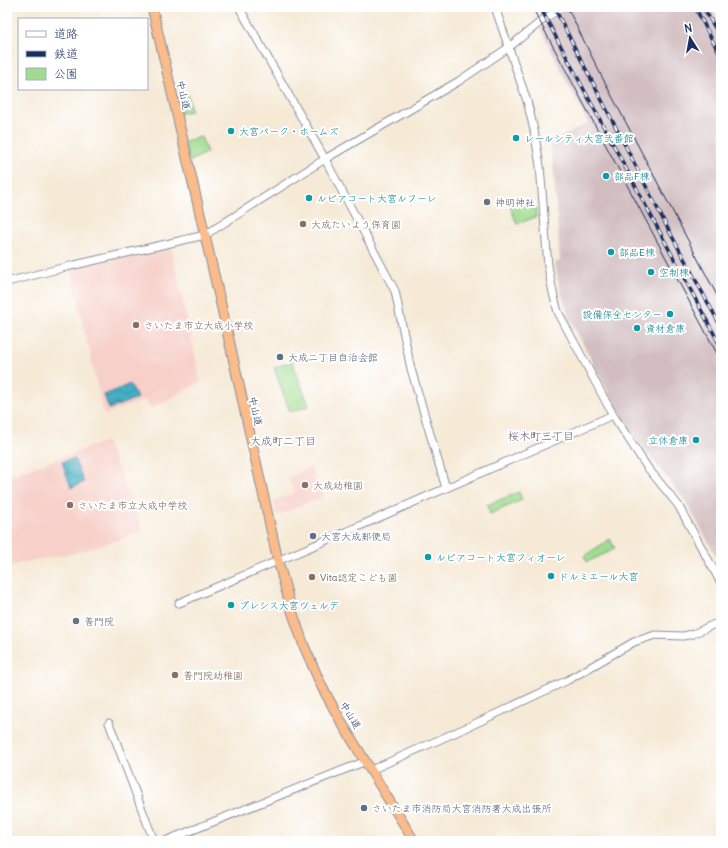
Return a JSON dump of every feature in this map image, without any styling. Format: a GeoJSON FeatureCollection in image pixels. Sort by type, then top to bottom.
{"type":"FeatureCollection","features":[{"type":"Feature","properties":{"kind":"highway","name":"中山道"},"geometry":{"type":"LineString","coordinates":[[152,7],[278,561],[293,614],[312,667],[334,708],[414,841]]}},
{"type":"Feature","properties":{"kind":"street"},"geometry":{"type":"LineString","coordinates":[[239,7],[325,159],[394,290],[412,370],[446,488]]}},
{"type":"Feature","properties":{"kind":"street"},"geometry":{"type":"LineString","coordinates":[[495,7],[526,101],[540,166],[548,266],[555,301],[564,325],[612,415],[647,467],[678,505],[721,583]]}},
{"type":"Feature","properties":{"kind":"street"},"geometry":{"type":"LineString","coordinates":[[7,282],[205,235],[325,159],[459,81],[508,48],[544,19],[563,7]]}},
{"type":"Feature","properties":{"kind":"street"},"geometry":{"type":"LineString","coordinates":[[179,603],[612,415]]}},
{"type":"Feature","properties":{"kind":"street"},"geometry":{"type":"LineString","coordinates":[[371,770],[470,726],[561,683],[634,642],[655,635],[683,636],[693,634],[721,621]]}},
{"type":"Feature","properties":{"kind":"street"},"geometry":{"type":"LineString","coordinates":[[109,723],[154,841]]}},
{"type":"Feature","properties":{"kind":"street"},"geometry":{"type":"LineString","coordinates":[[166,841],[366,761]]}},
{"type":"Feature","properties":{"kind":"shaded area"},"geometry":{"type":"Polygon","coordinates":[[[569,7],[710,7],[721,25],[721,561],[719,561],[685,500],[626,426],[569,317],[560,289],[555,263],[560,261],[554,173],[550,143],[588,123],[540,28],[569,7]]]}},
{"type":"Feature","properties":{"kind":"shaded area","name":"さいたま市立大成小学校"},"geometry":{"type":"Polygon","coordinates":[[[171,247],[201,382],[151,408],[144,400],[104,415],[70,268],[171,247]]]}},
{"type":"Feature","properties":{"kind":"shaded area","name":"さいたま市立大成中学校"},"geometry":{"type":"Polygon","coordinates":[[[106,441],[144,532],[80,552],[25,562],[7,567],[7,477],[106,441]]]}},
{"type":"Feature","properties":{"kind":"shaded area","name":"大成幼稚園"},"geometry":{"type":"Polygon","coordinates":[[[311,467],[324,496],[277,516],[274,501],[295,493],[288,478],[311,467]]]}},
{"type":"Feature","properties":{"kind":"green space"},"geometry":{"type":"Polygon","coordinates":[[[188,96],[191,111],[178,114],[175,99],[188,96]]]}},
{"type":"Feature","properties":{"kind":"green space"},"geometry":{"type":"Polygon","coordinates":[[[201,137],[207,152],[189,162],[184,141],[201,137]]]}},
{"type":"Feature","properties":{"kind":"green space"},"geometry":{"type":"Polygon","coordinates":[[[509,204],[536,208],[536,217],[517,224],[509,204]]]}},
{"type":"Feature","properties":{"kind":"green space"},"geometry":{"type":"Polygon","coordinates":[[[292,361],[309,406],[290,412],[274,368],[292,361]]]}},
{"type":"Feature","properties":{"kind":"green space"},"geometry":{"type":"Polygon","coordinates":[[[519,492],[522,500],[490,514],[487,505],[519,492]]]}},
{"type":"Feature","properties":{"kind":"green space"},"geometry":{"type":"Polygon","coordinates":[[[610,539],[615,549],[587,562],[584,556],[610,539]]]}},
{"type":"Feature","properties":{"kind":"water"},"geometry":{"type":"Polygon","coordinates":[[[130,384],[137,398],[109,409],[104,395],[130,384]]]}},
{"type":"Feature","properties":{"kind":"water"},"geometry":{"type":"Polygon","coordinates":[[[74,458],[84,482],[71,488],[62,462],[74,458]]]}},
{"type":"Feature","properties":{"kind":"tram line"},"geometry":{"type":"LineString","coordinates":[[532,7],[721,361]]}},
{"type":"Feature","properties":{"kind":"tram line"},"geometry":{"type":"LineString","coordinates":[[567,7],[603,79],[721,303]]}},
{"type":"Feature","properties":{"kind":"railway"},"geometry":{"type":"LineString","coordinates":[[540,7],[721,347]]}},
{"type":"Feature","properties":{"kind":"railway"},"geometry":{"type":"LineString","coordinates":[[554,7],[667,227],[721,327]]}},
{"type":"Feature","properties":{"kind":"railway"},"geometry":{"type":"LineString","coordinates":[[695,7],[721,57]]}},
{"type":"Feature","properties":{"kind":"railway"},"geometry":{"type":"LineString","coordinates":[[703,7],[721,38]]}},
{"type":"Feature","properties":{"kind":"place","name":"大宮パーク・ホームズ"},"geometry":{"type":"Point","coordinates":[231,131]}},
{"type":"Feature","properties":{"kind":"place","name":"レールシティ大宮弐番館"},"geometry":{"type":"Point","coordinates":[516,138]}},
{"type":"Feature","properties":{"kind":"place","name":"部品F棟"},"geometry":{"type":"Point","coordinates":[606,176]}},
{"type":"Feature","properties":{"kind":"place","name":"ルピアコート大宮ルフーレ"},"geometry":{"type":"Point","coordinates":[309,198]}},
{"type":"Feature","properties":{"kind":"place","name":"神明神社"},"geometry":{"type":"Point","coordinates":[487,202]}},
{"type":"Feature","properties":{"kind":"place","name":"大成たいよう保育園"},"geometry":{"type":"Point","coordinates":[303,224]}},
{"type":"Feature","properties":{"kind":"place","name":"部品E棟"},"geometry":{"type":"Point","coordinates":[611,252]}},
{"type":"Feature","properties":{"kind":"place","name":"空制棟"},"geometry":{"type":"Point","coordinates":[651,272]}},
{"type":"Feature","properties":{"kind":"place","name":"設備保全センター"},"geometry":{"type":"Point","coordinates":[670,314]}},
{"type":"Feature","properties":{"kind":"place","name":"さいたま市立大成小学校"},"geometry":{"type":"Point","coordinates":[136,325]}},
{"type":"Feature","properties":{"kind":"place","name":"資材倉庫"},"geometry":{"type":"Point","coordinates":[637,328]}},
{"type":"Feature","properties":{"kind":"place","name":"大成二丁目自治会館"},"geometry":{"type":"Point","coordinates":[280,357]}},
{"type":"Feature","properties":{"kind":"place","name":"立体倉庫"},"geometry":{"type":"Point","coordinates":[696,440]}},
{"type":"Feature","properties":{"kind":"place","name":"大成幼稚園"},"geometry":{"type":"Point","coordinates":[305,485]}},
{"type":"Feature","properties":{"kind":"place","name":"さいたま市立大成中学校"},"geometry":{"type":"Point","coordinates":[70,505]}},
{"type":"Feature","properties":{"kind":"place","name":"大宮大成郵便局"},"geometry":{"type":"Point","coordinates":[313,536]}},
{"type":"Feature","properties":{"kind":"place","name":"ルピアコート大宮フィオーレ"},"geometry":{"type":"Point","coordinates":[428,557]}},
{"type":"Feature","properties":{"kind":"place","name":"ドルミエール大宮"},"geometry":{"type":"Point","coordinates":[551,576]}},
{"type":"Feature","properties":{"kind":"place","name":"Vita認定こども園"},"geometry":{"type":"Point","coordinates":[312,577]}},
{"type":"Feature","properties":{"kind":"place","name":"プレシス大宮ヴェルデ"},"geometry":{"type":"Point","coordinates":[231,605]}},
{"type":"Feature","properties":{"kind":"place","name":"普門院"},"geometry":{"type":"Point","coordinates":[76,621]}},
{"type":"Feature","properties":{"kind":"place","name":"普門院幼稚園"},"geometry":{"type":"Point","coordinates":[175,675]}},
{"type":"Feature","properties":{"kind":"place","name":"さいたま市消防局大宮消防署大成出張所"},"geometry":{"type":"Point","coordinates":[364,808]}},
{"type":"Feature","properties":{"kind":"district","name":"桜木町三丁目"},"geometry":{"type":"Point","coordinates":[541,436]}},
{"type":"Feature","properties":{"kind":"district","name":"大成町二丁目"},"geometry":{"type":"Point","coordinates":[283,441]}}]}
